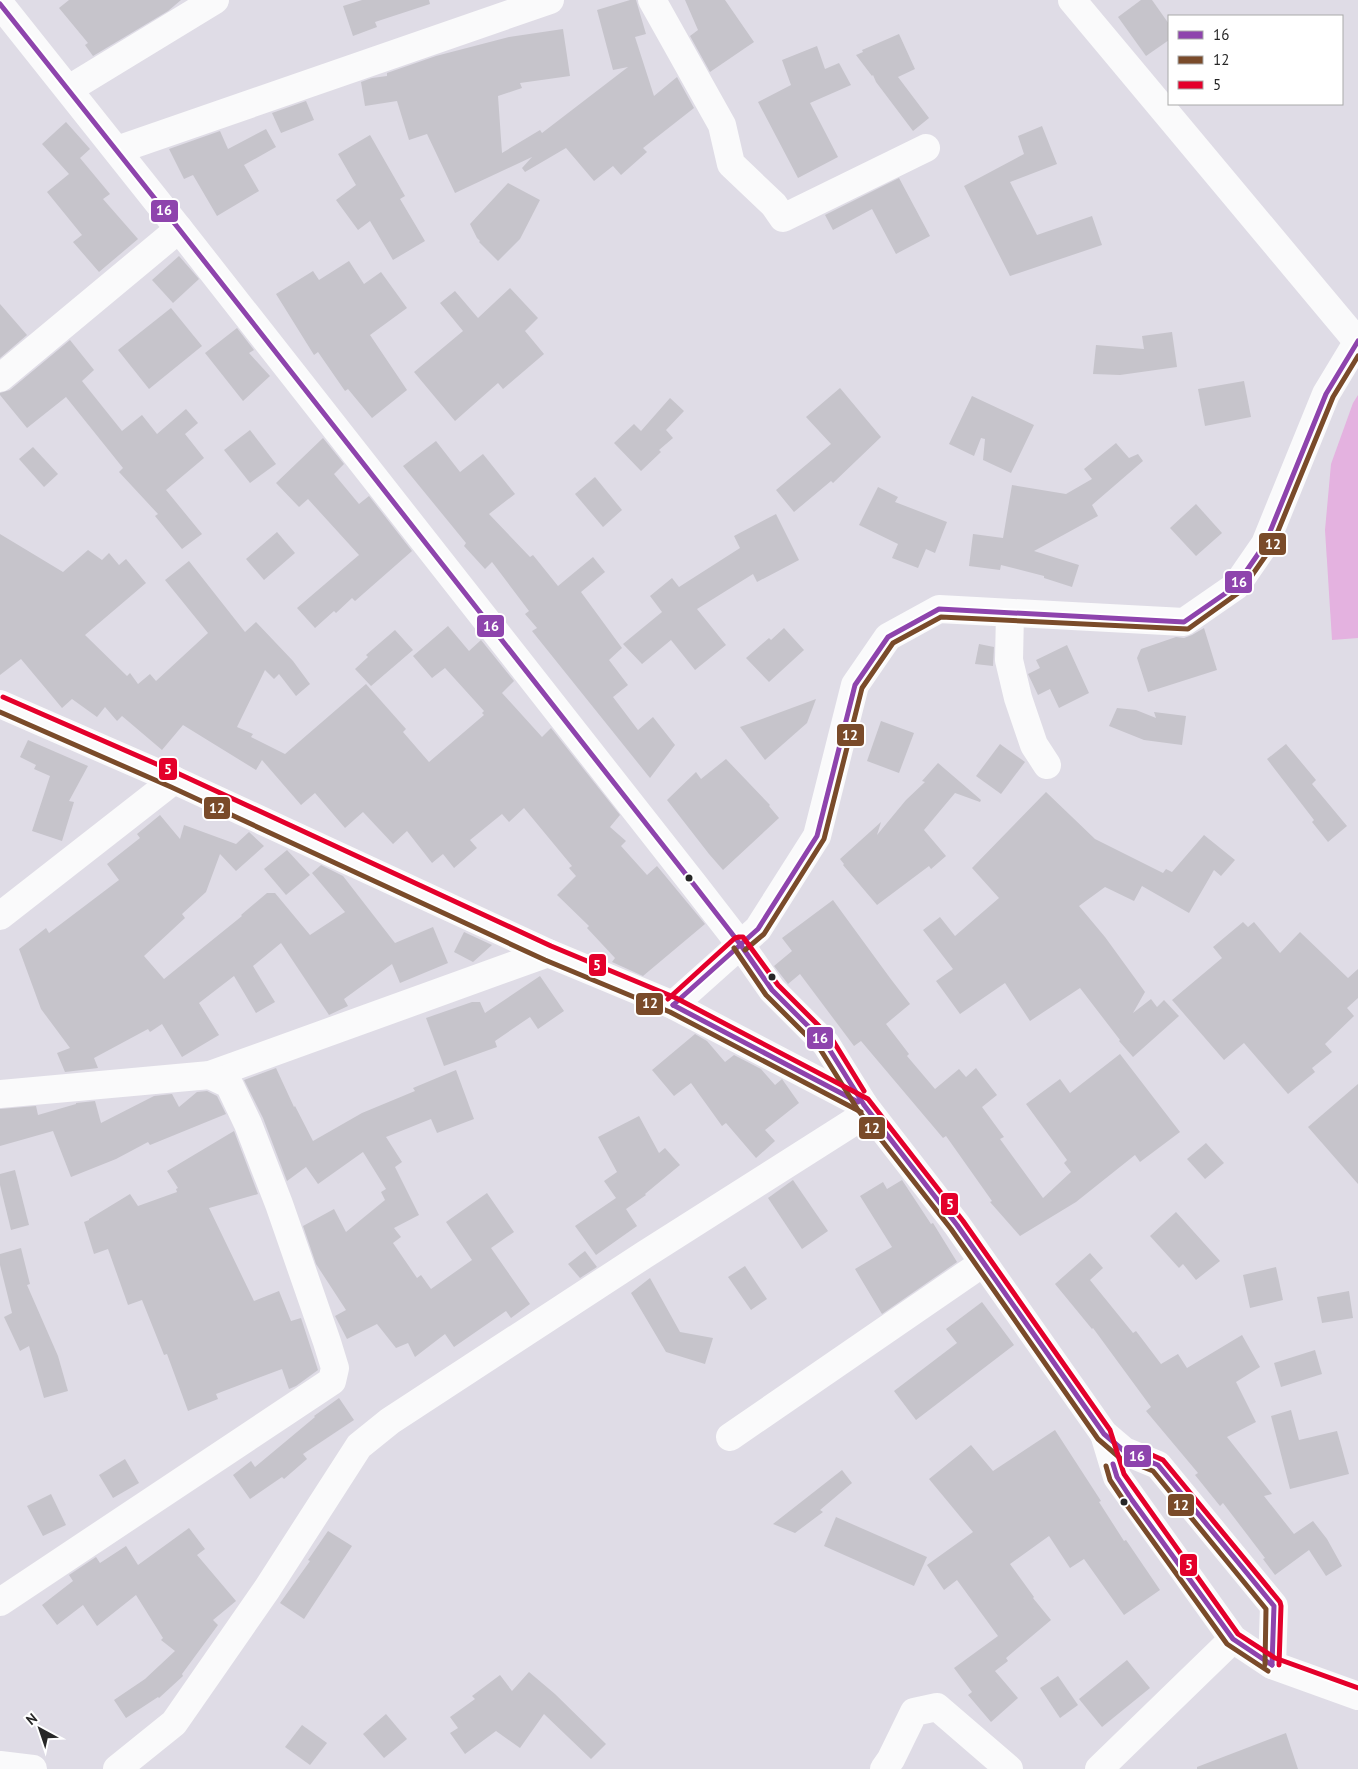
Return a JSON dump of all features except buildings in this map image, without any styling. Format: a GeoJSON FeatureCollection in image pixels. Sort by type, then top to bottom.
{"type":"FeatureCollection","features":[{"type":"Feature","properties":{"kind":"street"},"geometry":{"type":"LineString","coordinates":[[69,89],[215,0]]}},
{"type":"Feature","properties":{"kind":"street"},"geometry":{"type":"LineString","coordinates":[[117,150],[550,0]]}},
{"type":"Feature","properties":{"kind":"street"},"geometry":{"type":"LineString","coordinates":[[652,0],[722,125],[731,164],[774,205],[783,218],[926,148]]}},
{"type":"Feature","properties":{"kind":"street"},"geometry":{"type":"LineString","coordinates":[[673,1005],[758,928],[817,836],[856,685],[888,637],[939,609],[1184,622],[1236,586],[1264,544],[1326,394],[1358,341],[1072,0]]}},
{"type":"Feature","properties":{"kind":"street"},"geometry":{"type":"LineString","coordinates":[[0,4],[69,89],[740,944],[772,990],[826,1044],[867,1109],[956,1225],[1104,1434],[1124,1451],[1158,1465],[1274,1606],[1272,1665]]}},
{"type":"Feature","properties":{"kind":"street"},"geometry":{"type":"LineString","coordinates":[[0,378],[179,229]]}},
{"type":"Feature","properties":{"kind":"street"},"geometry":{"type":"LineString","coordinates":[[1010,613],[1009,660],[1018,698],[1034,745],[1047,765]]}},
{"type":"Feature","properties":{"kind":"street"},"geometry":{"type":"LineString","coordinates":[[0,704],[174,780],[548,953],[673,1005],[867,1109]]}},
{"type":"Feature","properties":{"kind":"street"},"geometry":{"type":"LineString","coordinates":[[0,916],[174,780]]}},
{"type":"Feature","properties":{"kind":"street"},"geometry":{"type":"LineString","coordinates":[[0,1094],[210,1075],[548,953]]}},
{"type":"Feature","properties":{"kind":"street"},"geometry":{"type":"LineString","coordinates":[[0,1602],[332,1381],[335,1368],[327,1342],[279,1204],[248,1124],[229,1084],[210,1075]]}},
{"type":"Feature","properties":{"kind":"street"},"geometry":{"type":"LineString","coordinates":[[117,1769],[174,1723],[268,1589],[359,1446],[390,1421],[867,1109]]}},
{"type":"Feature","properties":{"kind":"street"},"geometry":{"type":"LineString","coordinates":[[730,1437],[983,1263]]}},
{"type":"Feature","properties":{"kind":"street"},"geometry":{"type":"LineString","coordinates":[[1104,1434],[1117,1477],[1233,1639],[1272,1665],[1358,1696]]}},
{"type":"Feature","properties":{"kind":"street"},"geometry":{"type":"LineString","coordinates":[[1099,1769],[1233,1639]]}},
{"type":"Feature","properties":{"kind":"street"},"geometry":{"type":"LineString","coordinates":[[884,1769],[914,1712],[937,1707],[1009,1769]]}},
{"type":"Feature","properties":{"kind":"street"},"geometry":{"type":"LineString","coordinates":[[0,1765],[33,1769]]}},
{"type":"Feature","properties":{"kind":"shaded area"},"geometry":{"type":"Polygon","coordinates":[[[1358,395],[1358,638],[1332,640],[1325,530],[1331,464],[1353,403],[1358,395]]]}},
{"type":"Feature","properties":{"kind":"transit line","name":"16"},"geometry":{"type":"LineString","coordinates":[[0,4],[695,886],[740,944],[772,990],[826,1044],[864,1105],[957,1225],[1104,1434],[1124,1451],[1158,1465],[1274,1606],[1272,1665]]}},
{"type":"Feature","properties":{"kind":"transit line","name":"16"},"geometry":{"type":"LineString","coordinates":[[673,1005],[758,929],[817,836],[855,685],[888,637],[939,609],[1184,622],[1236,586],[1265,544],[1326,394],[1358,341]]}},
{"type":"Feature","properties":{"kind":"transit line","name":"12"},"geometry":{"type":"LineString","coordinates":[[745,950],[764,934],[824,839],[862,688],[893,643],[941,617],[1188,629],[1241,591],[1271,548],[1333,397],[1358,356]]}},
{"type":"Feature","properties":{"kind":"transit line","name":"5"},"geometry":{"type":"LineString","coordinates":[[3,697],[177,773],[551,946],[676,998],[868,1099],[963,1221],[1110,1430],[1124,1474],[1238,1634],[1275,1658],[1358,1688]]}},
{"type":"Feature","properties":{"kind":"transit line","name":"12"},"geometry":{"type":"LineString","coordinates":[[0,712],[171,787],[545,960],[670,1012],[861,1112]]}},
{"type":"Feature","properties":{"kind":"transit line","name":"5"},"geometry":{"type":"LineString","coordinates":[[668,999],[735,938],[743,937],[778,985],[832,1039],[864,1091]]}},
{"type":"Feature","properties":{"kind":"transit line","name":"12"},"geometry":{"type":"LineString","coordinates":[[734,948],[766,995],[820,1049],[858,1110],[951,1229],[1098,1439],[1120,1458],[1153,1471],[1266,1609],[1265,1665]]}},
{"type":"Feature","properties":{"kind":"transit line","name":"16"},"geometry":{"type":"LineString","coordinates":[[673,1005],[858,1102]]}},
{"type":"Feature","properties":{"kind":"transit line","name":"5"},"geometry":{"type":"LineString","coordinates":[[1134,1447],[1163,1460],[1280,1602],[1279,1665]]}},
{"type":"Feature","properties":{"kind":"transit line","name":"16"},"geometry":{"type":"LineString","coordinates":[[1113,1464],[1117,1477],[1132,1500],[1233,1639],[1272,1665]]}},
{"type":"Feature","properties":{"kind":"transit line","name":"12"},"geometry":{"type":"LineString","coordinates":[[1106,1466],[1110,1480],[1126,1504],[1227,1644],[1268,1671]]}}]}
